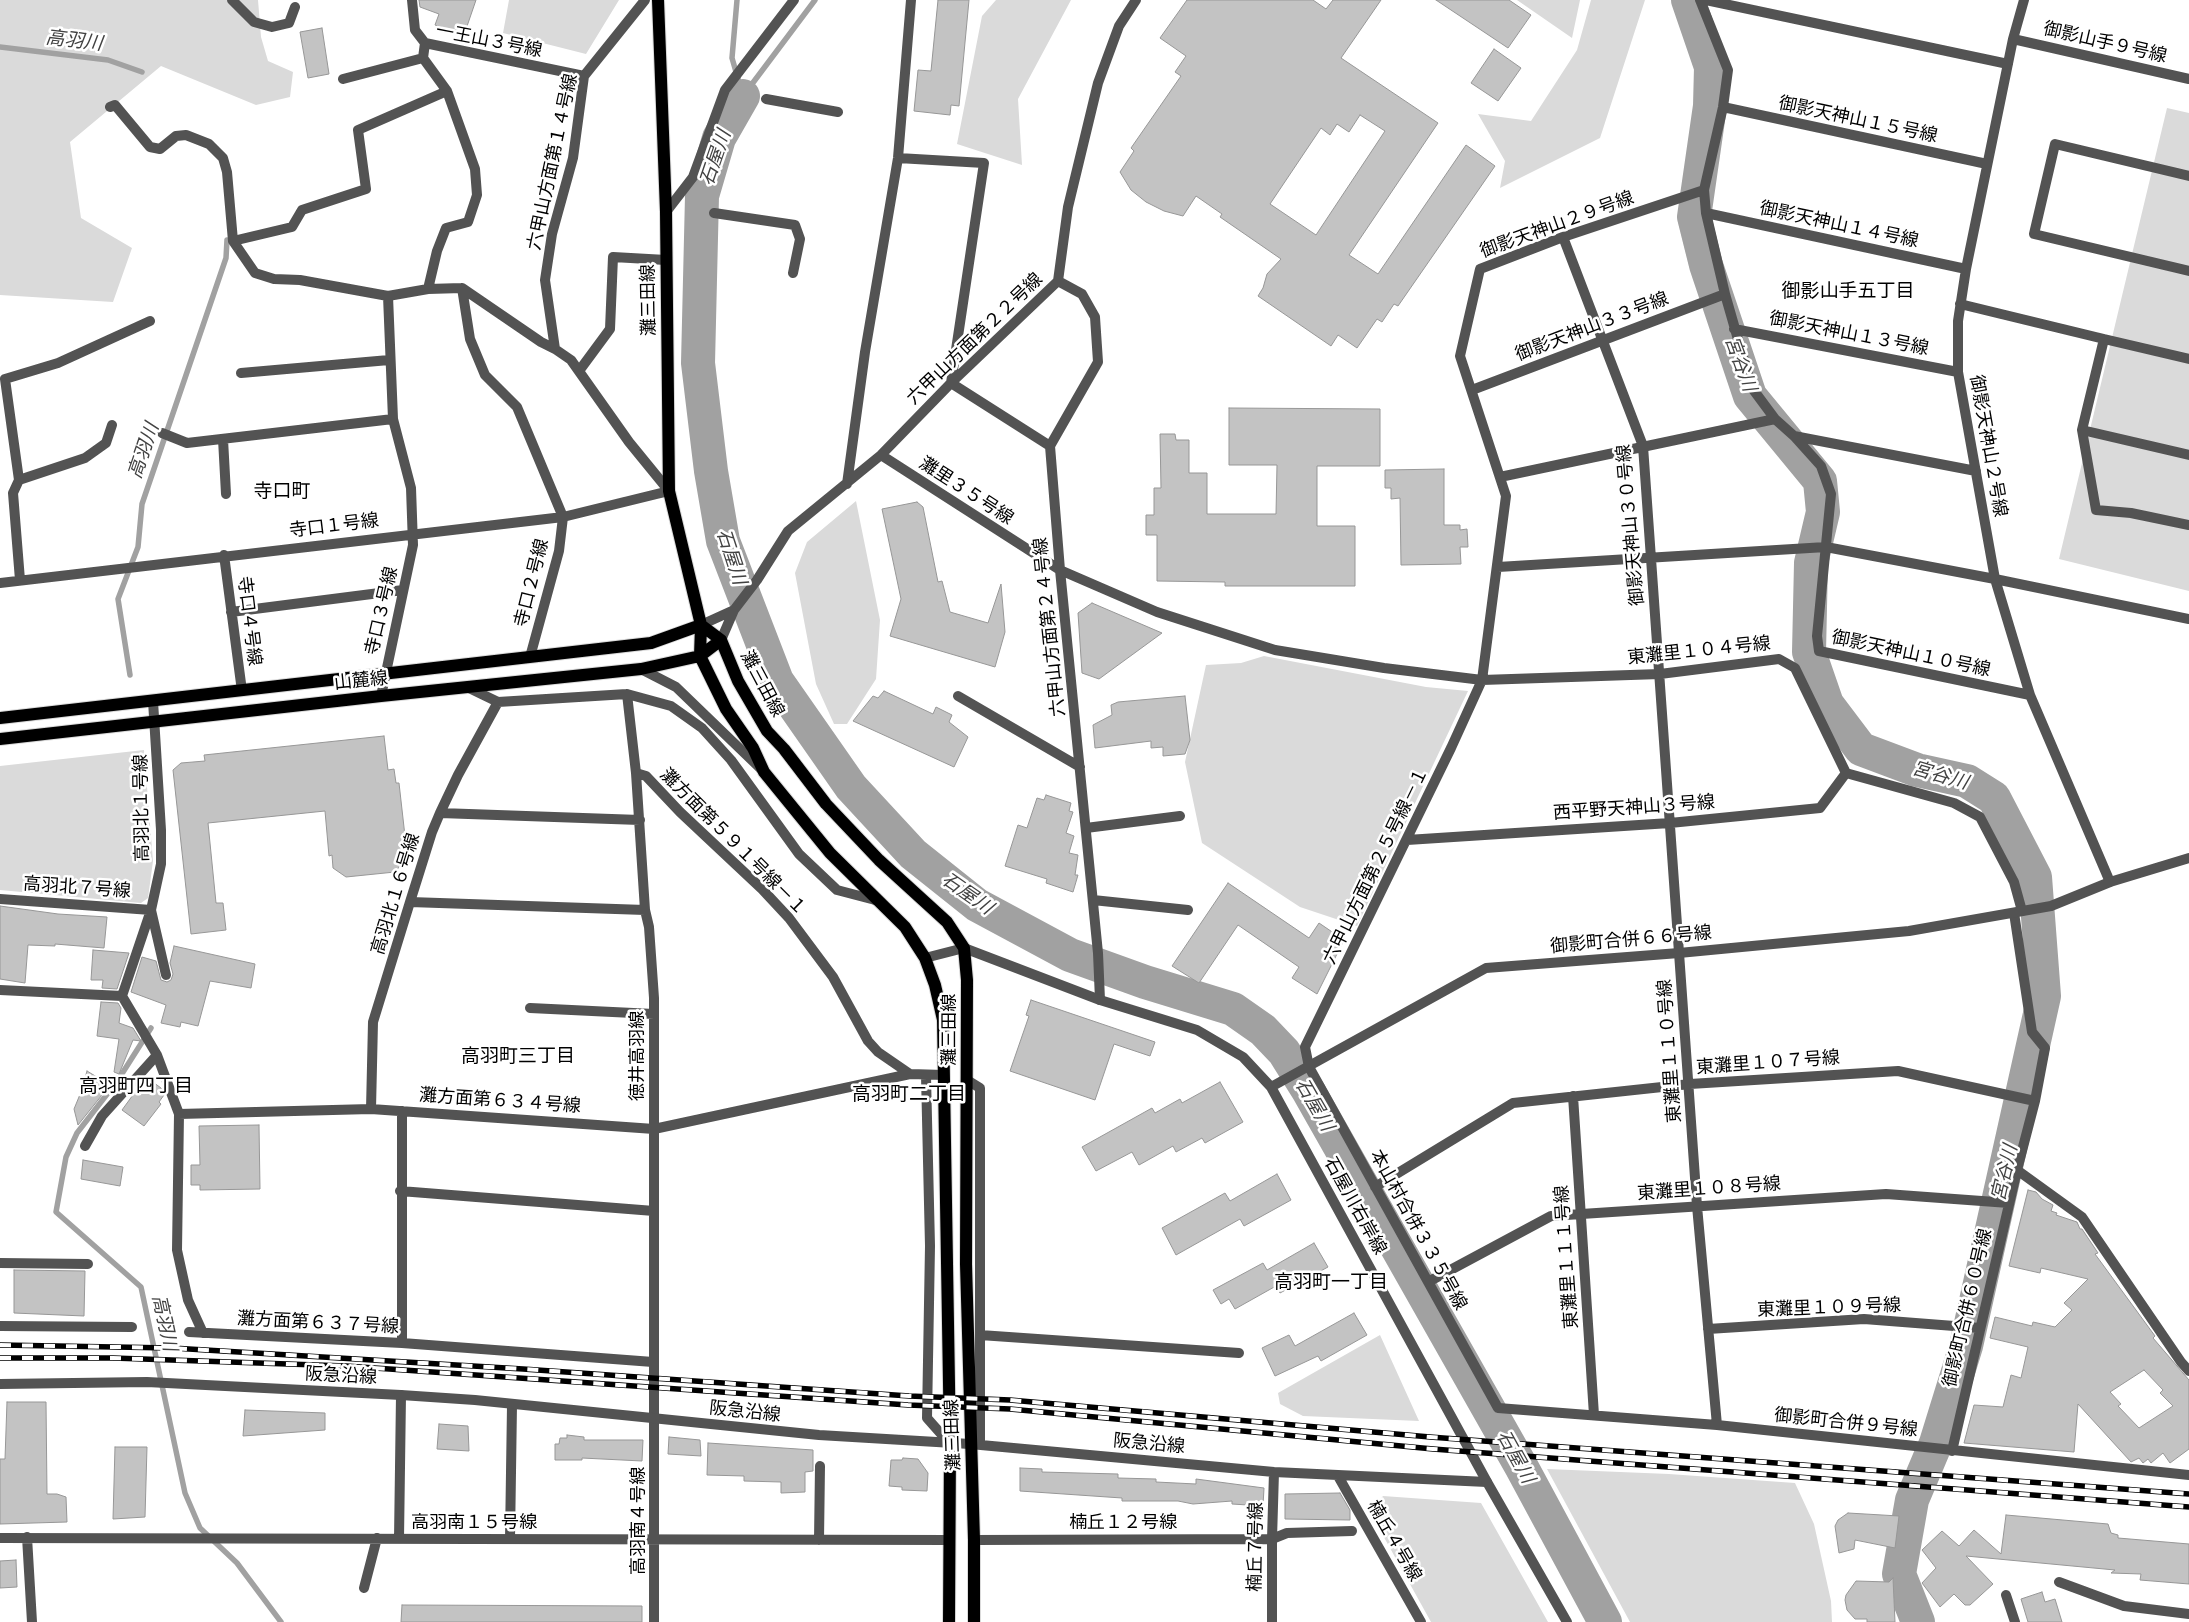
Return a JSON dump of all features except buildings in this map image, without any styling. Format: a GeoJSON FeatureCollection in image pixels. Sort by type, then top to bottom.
{"type":"FeatureCollection","features":[{"type":"Feature","properties":{"kind":"main road","name":"灘三田線"},"geometry":{"type":"LineString","coordinates":[[658,0],[666,212],[669,491],[701,625],[700,656],[726,709],[753,748],[764,772],[816,838],[905,927],[925,958],[936,985],[943,1020],[950,1444],[949,1622]]}},
{"type":"Feature","properties":{"kind":"main road","name":"灘三田線"},"geometry":{"type":"LineString","coordinates":[[701,625],[720,640],[738,681],[767,731],[784,749],[826,804],[879,860],[947,922],[964,948],[967,980],[966,1264],[975,1445],[974,1622]]}},
{"type":"Feature","properties":{"kind":"main road","name":"山麓線"},"geometry":{"type":"LineString","coordinates":[[0,718],[651,643],[701,625]]}},
{"type":"Feature","properties":{"kind":"main road","name":"山麓線"},"geometry":{"type":"LineString","coordinates":[[0,739],[641,669],[700,656],[720,640]]}},
{"type":"Feature","properties":{"kind":"street"},"geometry":{"type":"LineString","coordinates":[[232,0],[254,22],[272,28],[289,23],[295,7]]}},
{"type":"Feature","properties":{"kind":"street"},"geometry":{"type":"LineString","coordinates":[[412,0],[415,30],[425,43]]}},
{"type":"Feature","properties":{"kind":"street","name":"六甲山方面第１４号線"},"geometry":{"type":"LineString","coordinates":[[555,349],[545,280],[552,234],[573,158],[584,76],[645,0]]}},
{"type":"Feature","properties":{"kind":"street"},"geometry":{"type":"LineString","coordinates":[[666,212],[693,177],[725,90],[794,0]]}},
{"type":"Feature","properties":{"kind":"street"},"geometry":{"type":"LineString","coordinates":[[847,484],[865,352],[898,158],[911,0]]}},
{"type":"Feature","properties":{"kind":"street","name":"六甲山方面第２２号線"},"geometry":{"type":"LineString","coordinates":[[720,640],[734,610],[757,580],[788,531],[880,456],[951,383],[1058,281],[1068,207],[1098,83],[1119,26],[1136,0]]}},
{"type":"Feature","properties":{"kind":"street","name":"御影天神山１０号線"},"geometry":{"type":"LineString","coordinates":[[1700,0],[1728,70],[1723,107],[1704,190],[1706,213],[1724,295],[1752,388],[1774,419],[1794,436],[1821,466],[1831,494],[1817,636],[1819,651],[2030,695]]}},
{"type":"Feature","properties":{"kind":"street"},"geometry":{"type":"LineString","coordinates":[[1706,0],[2008,64]]}},
{"type":"Feature","properties":{"kind":"street","name":"御影天神山２号線"},"geometry":{"type":"LineString","coordinates":[[2024,0],[2013,40],[1966,269],[1958,321],[1958,372],[1995,578],[2030,695],[2110,882]]}},
{"type":"Feature","properties":{"kind":"street","name":"御影山手９号線"},"geometry":{"type":"LineString","coordinates":[[2013,40],[2189,79]]}},
{"type":"Feature","properties":{"kind":"street","name":"一王山３号線"},"geometry":{"type":"LineString","coordinates":[[428,290],[437,251],[446,228],[468,222],[477,195],[474,169],[447,91],[423,58],[425,43],[584,76]]}},
{"type":"Feature","properties":{"kind":"street"},"geometry":{"type":"LineString","coordinates":[[343,79],[423,58]]}},
{"type":"Feature","properties":{"kind":"street"},"geometry":{"type":"LineString","coordinates":[[233,241],[292,227],[302,210],[366,189],[358,130],[447,91]]}},
{"type":"Feature","properties":{"kind":"street"},"geometry":{"type":"LineString","coordinates":[[766,99],[838,112]]}},
{"type":"Feature","properties":{"kind":"street"},"geometry":{"type":"LineString","coordinates":[[110,107],[115,105],[150,146],[160,149],[176,136],[186,135],[209,144],[223,158],[227,172],[233,241],[255,273],[274,278],[300,280],[388,296],[428,290],[462,288],[540,342],[571,360],[629,442],[669,491]]}},
{"type":"Feature","properties":{"kind":"street","name":"御影天神山１５号線"},"geometry":{"type":"LineString","coordinates":[[1723,107],[1987,164]]}},
{"type":"Feature","properties":{"kind":"street"},"geometry":{"type":"LineString","coordinates":[[2189,176],[2055,144],[2034,234],[2189,271]]}},
{"type":"Feature","properties":{"kind":"street"},"geometry":{"type":"LineString","coordinates":[[898,158],[984,162],[951,383],[1050,446],[1098,362],[1095,317],[1082,294],[1058,281]]}},
{"type":"Feature","properties":{"kind":"street","name":"御影天神山２９号線"},"geometry":{"type":"LineString","coordinates":[[1482,680],[1506,496],[1460,356],[1480,268],[1563,236],[1704,190]]}},
{"type":"Feature","properties":{"kind":"street"},"geometry":{"type":"LineString","coordinates":[[714,213],[795,225],[800,239],[793,273]]}},
{"type":"Feature","properties":{"kind":"street","name":"御影天神山１４号線"},"geometry":{"type":"LineString","coordinates":[[1706,213],[1966,269]]}},
{"type":"Feature","properties":{"kind":"street","name":"御影天神山３０号線"},"geometry":{"type":"LineString","coordinates":[[1563,236],[1643,446],[1660,674]]}},
{"type":"Feature","properties":{"kind":"street"},"geometry":{"type":"LineString","coordinates":[[579,371],[610,330],[613,257],[666,260]]}},
{"type":"Feature","properties":{"kind":"street"},"geometry":{"type":"LineString","coordinates":[[462,288],[470,339],[481,366],[485,375],[517,407],[563,517]]}},
{"type":"Feature","properties":{"kind":"street","name":"御影天神山３３号線"},"geometry":{"type":"LineString","coordinates":[[1472,390],[1724,295]]}},
{"type":"Feature","properties":{"kind":"street","name":"寺口３号線"},"geometry":{"type":"LineString","coordinates":[[381,696],[384,674],[413,546],[411,488],[392,419],[388,296]]}},
{"type":"Feature","properties":{"kind":"street"},"geometry":{"type":"LineString","coordinates":[[1960,304],[2189,359]]}},
{"type":"Feature","properties":{"kind":"street"},"geometry":{"type":"LineString","coordinates":[[20,580],[13,493],[19,480],[5,379],[58,363],[150,321]]}},
{"type":"Feature","properties":{"kind":"street","name":"御影天神山１３号線"},"geometry":{"type":"LineString","coordinates":[[1734,329],[1958,372]]}},
{"type":"Feature","properties":{"kind":"street"},"geometry":{"type":"LineString","coordinates":[[2104,339],[2082,430],[2096,510],[2131,513],[2189,525]]}},
{"type":"Feature","properties":{"kind":"street"},"geometry":{"type":"LineString","coordinates":[[241,374],[389,360]]}},
{"type":"Feature","properties":{"kind":"street"},"geometry":{"type":"LineString","coordinates":[[162,434],[187,443],[392,419]]}},
{"type":"Feature","properties":{"kind":"street"},"geometry":{"type":"LineString","coordinates":[[1500,477],[1774,419]]}},
{"type":"Feature","properties":{"kind":"street"},"geometry":{"type":"LineString","coordinates":[[19,480],[85,458],[106,443],[112,425]]}},
{"type":"Feature","properties":{"kind":"street"},"geometry":{"type":"LineString","coordinates":[[2082,430],[2189,455]]}},
{"type":"Feature","properties":{"kind":"street"},"geometry":{"type":"LineString","coordinates":[[1794,436],[1976,471]]}},
{"type":"Feature","properties":{"kind":"street"},"geometry":{"type":"LineString","coordinates":[[223,439],[226,494]]}},
{"type":"Feature","properties":{"kind":"street","name":"六甲山方面第２４号線"},"geometry":{"type":"LineString","coordinates":[[1050,446],[1060,570],[1098,953],[1100,1000]]}},
{"type":"Feature","properties":{"kind":"street","name":"灘里３５号線"},"geometry":{"type":"LineString","coordinates":[[880,456],[1060,570],[1157,612],[1274,650],[1384,668],[1482,680]]}},
{"type":"Feature","properties":{"kind":"street","name":"寺口１号線"},"geometry":{"type":"LineString","coordinates":[[0,583],[412,533],[563,517],[669,491]]}},
{"type":"Feature","properties":{"kind":"street","name":"寺口２号線"},"geometry":{"type":"LineString","coordinates":[[530,657],[559,550],[563,517]]}},
{"type":"Feature","properties":{"kind":"street"},"geometry":{"type":"LineString","coordinates":[[1498,567],[1825,547],[1995,578],[2189,619]]}},
{"type":"Feature","properties":{"kind":"street","name":"寺口４号線"},"geometry":{"type":"LineString","coordinates":[[224,556],[242,691]]}},
{"type":"Feature","properties":{"kind":"street"},"geometry":{"type":"LineString","coordinates":[[231,612],[403,590]]}},
{"type":"Feature","properties":{"kind":"street"},"geometry":{"type":"LineString","coordinates":[[701,625],[734,610]]}},
{"type":"Feature","properties":{"kind":"street","name":"東灘里１０４号線"},"geometry":{"type":"LineString","coordinates":[[1482,680],[1660,674],[1779,658],[1796,668],[1846,773]]}},
{"type":"Feature","properties":{"kind":"street"},"geometry":{"type":"LineString","coordinates":[[641,669],[676,687],[744,755],[764,772]]}},
{"type":"Feature","properties":{"kind":"street","name":"東灘里１１０号線"},"geometry":{"type":"LineString","coordinates":[[1660,674],[1697,1206],[1717,1425]]}},
{"type":"Feature","properties":{"kind":"street","name":"六甲山方面第２５号線－１"},"geometry":{"type":"LineString","coordinates":[[1309,1068],[1305,1047],[1407,840],[1482,680]]}},
{"type":"Feature","properties":{"kind":"street"},"geometry":{"type":"LineString","coordinates":[[467,687],[498,702],[627,694],[671,706],[702,728],[731,760],[799,854],[837,890],[879,901]]}},
{"type":"Feature","properties":{"kind":"street","name":"徳井高羽線"},"geometry":{"type":"LineString","coordinates":[[627,694],[640,820],[654,1014],[653,1362],[655,1420]]}},
{"type":"Feature","properties":{"kind":"street"},"geometry":{"type":"LineString","coordinates":[[958,696],[1080,767]]}},
{"type":"Feature","properties":{"kind":"street","name":"高羽北１号線"},"geometry":{"type":"LineString","coordinates":[[122,996],[151,910],[161,864],[156,723],[153,701]]}},
{"type":"Feature","properties":{"kind":"street","name":"高羽北１６号線"},"geometry":{"type":"LineString","coordinates":[[371,1109],[373,1022],[410,902],[432,832],[440,813],[458,775],[498,702]]}},
{"type":"Feature","properties":{"kind":"street","name":"灘方面第５９１号線－１"},"geometry":{"type":"LineString","coordinates":[[636,773],[646,776],[680,812],[762,889],[788,918],[833,978],[868,1041],[878,1052],[910,1074],[926,1076],[944,1075]]}},
{"type":"Feature","properties":{"kind":"street"},"geometry":{"type":"LineString","coordinates":[[1846,773],[1954,803],[1980,818],[2014,882],[2018,912]]}},
{"type":"Feature","properties":{"kind":"street","name":"西平野天神山３号線"},"geometry":{"type":"LineString","coordinates":[[1407,840],[1670,823],[1820,808],[1846,773]]}},
{"type":"Feature","properties":{"kind":"street"},"geometry":{"type":"LineString","coordinates":[[440,813],[640,820]]}},
{"type":"Feature","properties":{"kind":"street"},"geometry":{"type":"LineString","coordinates":[[1086,828],[1180,816]]}},
{"type":"Feature","properties":{"kind":"street","name":"御影町合併６６号線"},"geometry":{"type":"LineString","coordinates":[[1271,1087],[1309,1068],[1486,968],[1679,953],[1909,931],[2051,906],[2110,882],[2189,858]]}},
{"type":"Feature","properties":{"kind":"street","name":"高羽北７号線"},"geometry":{"type":"LineString","coordinates":[[0,899],[151,910]]}},
{"type":"Feature","properties":{"kind":"street"},"geometry":{"type":"LineString","coordinates":[[1093,900],[1188,910]]}},
{"type":"Feature","properties":{"kind":"street"},"geometry":{"type":"LineString","coordinates":[[410,902],[645,910]]}},
{"type":"Feature","properties":{"kind":"street"},"geometry":{"type":"LineString","coordinates":[[151,910],[166,975]]}},
{"type":"Feature","properties":{"kind":"street","name":"御影町合併６０号線"},"geometry":{"type":"LineString","coordinates":[[1952,1450],[2046,1048],[2032,1032],[2018,912]]}},
{"type":"Feature","properties":{"kind":"street"},"geometry":{"type":"LineString","coordinates":[[925,958],[964,948]]}},
{"type":"Feature","properties":{"kind":"street","name":"石屋川右岸線"},"geometry":{"type":"LineString","coordinates":[[964,948],[1100,1000],[1197,1030],[1243,1057],[1271,1087],[1487,1482],[1567,1622]]}},
{"type":"Feature","properties":{"kind":"street"},"geometry":{"type":"LineString","coordinates":[[0,990],[122,996],[155,1051],[179,1114],[177,1250],[188,1300],[203,1333]]}},
{"type":"Feature","properties":{"kind":"street"},"geometry":{"type":"LineString","coordinates":[[530,1008],[654,1014]]}},
{"type":"Feature","properties":{"kind":"street"},"geometry":{"type":"LineString","coordinates":[[85,1146],[102,1116],[155,1051]]}},
{"type":"Feature","properties":{"kind":"street","name":"本山村合併３３５号線"},"geometry":{"type":"LineString","coordinates":[[1309,1068],[1498,1408]]}},
{"type":"Feature","properties":{"kind":"street","name":"東灘里１０７号線"},"geometry":{"type":"LineString","coordinates":[[1375,1187],[1513,1103],[1690,1084],[1898,1071],[2034,1101]]}},
{"type":"Feature","properties":{"kind":"street","name":"灘方面第６３４号線"},"geometry":{"type":"LineString","coordinates":[[179,1114],[371,1109],[654,1129],[910,1074]]}},
{"type":"Feature","properties":{"kind":"street"},"geometry":{"type":"LineString","coordinates":[[926,1076],[930,1238],[927,1418],[950,1444]]}},
{"type":"Feature","properties":{"kind":"street"},"geometry":{"type":"LineString","coordinates":[[967,1080],[980,1088],[980,1335],[975,1445]]}},
{"type":"Feature","properties":{"kind":"street","name":"東灘里１１１号線"},"geometry":{"type":"LineString","coordinates":[[1573,1096],[1594,1415]]}},
{"type":"Feature","properties":{"kind":"street"},"geometry":{"type":"LineString","coordinates":[[402,1111],[400,1191],[402,1343]]}},
{"type":"Feature","properties":{"kind":"street"},"geometry":{"type":"LineString","coordinates":[[2017,1170],[2082,1216],[2189,1371]]}},
{"type":"Feature","properties":{"kind":"street"},"geometry":{"type":"LineString","coordinates":[[400,1191],[654,1210]]}},
{"type":"Feature","properties":{"kind":"street","name":"東灘里１０８号線"},"geometry":{"type":"LineString","coordinates":[[1428,1282],[1551,1216],[1886,1194],[2009,1203]]}},
{"type":"Feature","properties":{"kind":"street"},"geometry":{"type":"LineString","coordinates":[[0,1263],[88,1264]]}},
{"type":"Feature","properties":{"kind":"street","name":"東灘里１０９号線"},"geometry":{"type":"LineString","coordinates":[[1708,1329],[1864,1319],[1980,1328]]}},
{"type":"Feature","properties":{"kind":"street"},"geometry":{"type":"LineString","coordinates":[[0,1326],[132,1327]]}},
{"type":"Feature","properties":{"kind":"street","name":"灘方面第６３７号線"},"geometry":{"type":"LineString","coordinates":[[189,1332],[402,1343],[653,1362]]}},
{"type":"Feature","properties":{"kind":"street"},"geometry":{"type":"LineString","coordinates":[[980,1335],[1239,1353]]}},
{"type":"Feature","properties":{"kind":"street","name":"阪急沿線"},"geometry":{"type":"LineString","coordinates":[[0,1384],[147,1382],[401,1395],[476,1400],[819,1436],[975,1445],[1274,1472],[1487,1482]]}},
{"type":"Feature","properties":{"kind":"street"},"geometry":{"type":"LineString","coordinates":[[399,1539],[401,1395]]}},
{"type":"Feature","properties":{"kind":"street"},"geometry":{"type":"LineString","coordinates":[[510,1539],[512,1405]]}},
{"type":"Feature","properties":{"kind":"street","name":"御影町合併９号線"},"geometry":{"type":"LineString","coordinates":[[1498,1408],[1717,1425],[2189,1475]]}},
{"type":"Feature","properties":{"kind":"street","name":"高羽南４号線"},"geometry":{"type":"LineString","coordinates":[[654,1622],[655,1420]]}},
{"type":"Feature","properties":{"kind":"street"},"geometry":{"type":"LineString","coordinates":[[820,1466],[820,1540]]}},
{"type":"Feature","properties":{"kind":"street","name":"楠丘７号線"},"geometry":{"type":"LineString","coordinates":[[1272,1622],[1274,1472]]}},
{"type":"Feature","properties":{"kind":"street","name":"楠丘４号線"},"geometry":{"type":"LineString","coordinates":[[1338,1476],[1421,1622]]}},
{"type":"Feature","properties":{"kind":"street","name":"楠丘１２号線"},"geometry":{"type":"LineString","coordinates":[[974,1540],[1272,1539],[1286,1533],[1352,1531]]}},
{"type":"Feature","properties":{"kind":"street"},"geometry":{"type":"LineString","coordinates":[[27,1537],[32,1622]]}},
{"type":"Feature","properties":{"kind":"street","name":"高羽南１５号線"},"geometry":{"type":"LineString","coordinates":[[0,1538],[949,1540]]}},
{"type":"Feature","properties":{"kind":"street"},"geometry":{"type":"LineString","coordinates":[[364,1588],[377,1538]]}},
{"type":"Feature","properties":{"kind":"street"},"geometry":{"type":"LineString","coordinates":[[2060,1582],[2124,1606],[2189,1614]]}},
{"type":"Feature","properties":{"kind":"street"},"geometry":{"type":"LineString","coordinates":[[2006,1595],[2015,1622]]}},
{"type":"Feature","properties":{"kind":"shaded area"},"geometry":{"type":"Polygon","coordinates":[[[0,0],[258,0],[261,37],[268,61],[293,72],[290,97],[256,105],[161,66],[70,142],[81,218],[132,248],[113,302],[0,295],[0,0]]]}},
{"type":"Feature","properties":{"kind":"shaded area"},"geometry":{"type":"Polygon","coordinates":[[[509,0],[619,0],[586,54],[503,33],[509,0]]]}},
{"type":"Feature","properties":{"kind":"shaded area"},"geometry":{"type":"Polygon","coordinates":[[[996,0],[1071,0],[1018,99],[1022,165],[957,144],[982,16],[996,0]]]}},
{"type":"Feature","properties":{"kind":"shaded area"},"geometry":{"type":"Polygon","coordinates":[[[1517,0],[1580,0],[1572,38],[1517,0]]]}},
{"type":"Feature","properties":{"kind":"shaded area"},"geometry":{"type":"Polygon","coordinates":[[[1591,0],[1645,0],[1600,138],[1500,188],[1505,161],[1478,114],[1531,121],[1577,50],[1591,0]]]}},
{"type":"Feature","properties":{"kind":"shaded area"},"geometry":{"type":"Polygon","coordinates":[[[2167,108],[2189,113],[2189,591],[2059,559],[2167,108]]]}},
{"type":"Feature","properties":{"kind":"shaded area"},"geometry":{"type":"Polygon","coordinates":[[[856,501],[880,620],[876,679],[847,724],[834,724],[816,684],[795,573],[807,542],[856,501]]]}},
{"type":"Feature","properties":{"kind":"shaded area"},"geometry":{"type":"Polygon","coordinates":[[[1264,656],[1426,687],[1468,691],[1357,926],[1300,907],[1202,843],[1185,762],[1206,665],[1241,663],[1264,656]]]}},
{"type":"Feature","properties":{"kind":"shaded area"},"geometry":{"type":"Polygon","coordinates":[[[144,750],[153,861],[148,898],[141,903],[0,890],[0,766],[144,750]]]}},
{"type":"Feature","properties":{"kind":"shaded area"},"geometry":{"type":"Polygon","coordinates":[[[1380,1335],[1419,1421],[1303,1416],[1280,1404],[1278,1393],[1380,1335]]]}},
{"type":"Feature","properties":{"kind":"shaded area"},"geometry":{"type":"Polygon","coordinates":[[[1547,1469],[1669,1474],[1795,1483],[1814,1524],[1831,1601],[1832,1622],[1630,1622],[1547,1469]]]}},
{"type":"Feature","properties":{"kind":"shaded area"},"geometry":{"type":"Polygon","coordinates":[[[1383,1496],[1481,1503],[1548,1622],[1431,1622],[1370,1512],[1383,1496]]]}},
{"type":"Feature","properties":{"kind":"waterway"},"geometry":{"type":"LineString","coordinates":[[737,0],[732,58],[743,96]]}},
{"type":"Feature","properties":{"kind":"waterway","name":"石屋川"},"geometry":{"type":"LineString","coordinates":[[743,96],[815,0]]}},
{"type":"Feature","properties":{"kind":"waterway","name":"宮谷川"},"geometry":{"type":"LineString","coordinates":[[1688,0],[1711,67],[1710,106],[1694,217],[1706,265],[1750,396],[1820,481],[1823,512],[1811,563],[1809,652],[1827,704],[1861,749],[1917,770],[1967,781],[1994,798],[2035,877],[2044,996],[1966,1346],[1936,1443],[1912,1500],[1899,1574],[1918,1622]]}},
{"type":"Feature","properties":{"kind":"waterway","name":"高羽川"},"geometry":{"type":"LineString","coordinates":[[0,47],[108,60],[142,72]]}},
{"type":"Feature","properties":{"kind":"waterway","name":"石屋川"},"geometry":{"type":"LineString","coordinates":[[743,96],[719,138],[702,196],[698,363],[711,471],[723,541],[777,681],[851,787],[913,854],[977,905],[1070,955],[1145,982],[1233,1009],[1263,1030],[1284,1052],[1309,1092],[1521,1466],[1605,1622]]}},
{"type":"Feature","properties":{"kind":"waterway","name":"高羽川"},"geometry":{"type":"LineString","coordinates":[[130,675],[118,599],[138,547],[142,504],[226,258],[227,240]]}},
{"type":"Feature","properties":{"kind":"waterway","name":"高羽川"},"geometry":{"type":"LineString","coordinates":[[151,1028],[118,1080],[77,1133],[66,1157],[56,1212],[141,1287],[185,1493],[200,1528],[237,1563],[281,1622]]}},
{"type":"Feature","properties":{"kind":"railway"},"geometry":{"type":"LineString","coordinates":[[0,1345],[172,1348],[523,1369],[909,1396],[1010,1400],[1430,1437],[2189,1494]]}},
{"type":"Feature","properties":{"kind":"railway"},"geometry":{"type":"LineString","coordinates":[[0,1358],[113,1358],[346,1366],[908,1405],[1010,1409],[1433,1449],[2189,1507]]}},
{"type":"Feature","properties":{"kind":"district","name":"御影山手五丁目"},"geometry":{"type":"Point","coordinates":[1848,292]}},
{"type":"Feature","properties":{"kind":"district","name":"寺口町"},"geometry":{"type":"Point","coordinates":[282,492]}},
{"type":"Feature","properties":{"kind":"district","name":"高羽町三丁目"},"geometry":{"type":"Point","coordinates":[518,1057]}},
{"type":"Feature","properties":{"kind":"district","name":"高羽町四丁目"},"geometry":{"type":"Point","coordinates":[136,1087]}},
{"type":"Feature","properties":{"kind":"district","name":"高羽町二丁目"},"geometry":{"type":"Point","coordinates":[909,1095]}},
{"type":"Feature","properties":{"kind":"district","name":"高羽町一丁目"},"geometry":{"type":"Point","coordinates":[1331,1283]}}]}
